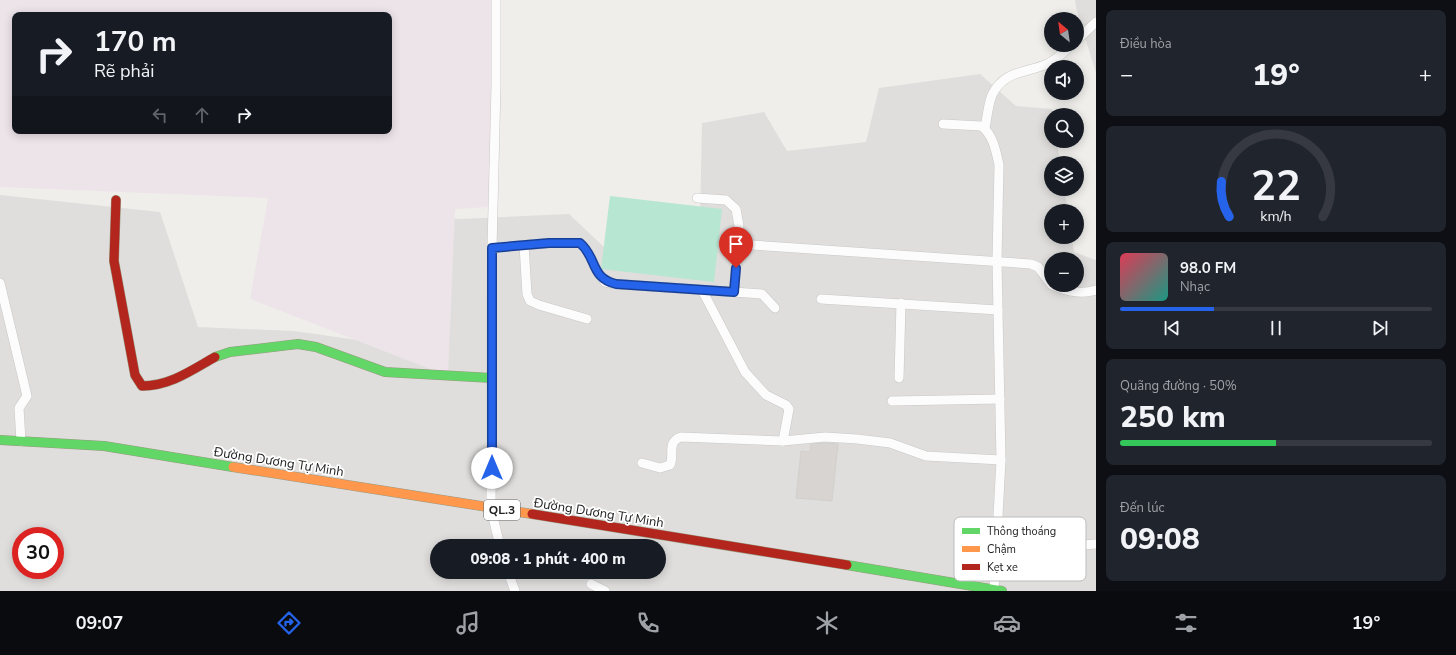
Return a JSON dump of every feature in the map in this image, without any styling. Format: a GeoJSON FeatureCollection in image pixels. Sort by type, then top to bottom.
{"type":"FeatureCollection","features":[{"type":"Feature","properties":{"kind":"main road"},"geometry":{"type":"LineString","coordinates":[[116,200],[114,261],[135,375],[142,386],[151,386],[170,381],[188,373],[215,357],[230,352],[298,344],[316,347],[385,372],[492,378]]}},
{"type":"Feature","properties":{"kind":"main road","name":"Đường Dương Tự Minh"},"geometry":{"type":"LineString","coordinates":[[0,440],[104,446],[491,509],[603,525],[998,590]]}},
{"type":"Feature","properties":{"kind":"street"},"geometry":{"type":"LineString","coordinates":[[496,0],[496,92],[492,248],[491,509],[498,539]]}},
{"type":"Feature","properties":{"kind":"street"},"geometry":{"type":"LineString","coordinates":[[1084,33],[1096,22]]}},
{"type":"Feature","properties":{"kind":"street"},"geometry":{"type":"LineString","coordinates":[[1000,517],[1001,460],[997,261],[1000,194],[999,164],[996,149],[985,128],[992,96],[996,89],[1018,71],[1046,64],[1054,60],[1064,52]]}},
{"type":"Feature","properties":{"kind":"street"},"geometry":{"type":"LineString","coordinates":[[943,124],[981,126],[985,128]]}},
{"type":"Feature","properties":{"kind":"street"},"geometry":{"type":"LineString","coordinates":[[697,198],[726,200],[736,209],[739,226],[734,292]]}},
{"type":"Feature","properties":{"kind":"street"},"geometry":{"type":"LineString","coordinates":[[492,248],[580,243],[588,252],[593,266],[606,282],[616,284],[762,294],[775,308]]}},
{"type":"Feature","properties":{"kind":"street"},"geometry":{"type":"LineString","coordinates":[[738,244],[1031,264],[1038,267],[1044,275]]}},
{"type":"Feature","properties":{"kind":"street"},"geometry":{"type":"LineString","coordinates":[[524,245],[527,294],[530,301],[587,319]]}},
{"type":"Feature","properties":{"kind":"street"},"geometry":{"type":"LineString","coordinates":[[0,284],[27,396],[19,408],[21,441]]}},
{"type":"Feature","properties":{"kind":"street"},"geometry":{"type":"LineString","coordinates":[[702,290],[745,372],[766,395],[786,405],[789,409],[783,441]]}},
{"type":"Feature","properties":{"kind":"street"},"geometry":{"type":"LineString","coordinates":[[1074,292],[1086,294],[1096,290]]}},
{"type":"Feature","properties":{"kind":"street"},"geometry":{"type":"LineString","coordinates":[[821,299],[998,310]]}},
{"type":"Feature","properties":{"kind":"street"},"geometry":{"type":"LineString","coordinates":[[898,378],[901,303]]}},
{"type":"Feature","properties":{"kind":"street"},"geometry":{"type":"LineString","coordinates":[[892,401],[1000,399]]}},
{"type":"Feature","properties":{"kind":"street"},"geometry":{"type":"LineString","coordinates":[[642,463],[660,468],[670,465],[672,444],[681,437],[783,441],[825,437],[857,438],[890,443],[926,456],[1001,460]]}},
{"type":"Feature","properties":{"kind":"street"},"geometry":{"type":"LineString","coordinates":[[1086,545],[1096,544]]}},
{"type":"Feature","properties":{"kind":"street"},"geometry":{"type":"LineString","coordinates":[[511,579],[515,591]]}},
{"type":"Feature","properties":{"kind":"street"},"geometry":{"type":"LineString","coordinates":[[591,584],[605,591]]}},
{"type":"Feature","properties":{"kind":"shaded area"},"geometry":{"type":"Polygon","coordinates":[[[0,0],[495,0],[490,207],[455,209],[448,376],[250,299],[268,198],[0,187],[0,0]]]}},
{"type":"Feature","properties":{"kind":"shaded area"},"geometry":{"type":"Polygon","coordinates":[[[1075,0],[1096,0],[1096,73],[1084,34],[1084,12],[1077,12],[1075,0]]]}},
{"type":"Feature","properties":{"kind":"shaded area"},"geometry":{"type":"Polygon","coordinates":[[[980,74],[1016,106],[1044,108],[1044,148],[1058,148],[1059,156],[1044,156],[1044,196],[1065,196],[1067,204],[1044,204],[1044,244],[1073,244],[1074,252],[1044,252],[1044,292],[1084,292],[1084,256],[1096,260],[1096,591],[0,591],[0,195],[160,212],[198,327],[294,331],[421,349],[435,220],[569,214],[623,265],[699,271],[702,123],[764,112],[787,151],[866,142],[879,88],[980,74]]]}},
{"type":"Feature","properties":{"kind":"green space"},"geometry":{"type":"Polygon","coordinates":[[[610,196],[722,209],[714,282],[601,269],[610,196]]]}},
{"type":"Feature","properties":{"kind":"building"},"geometry":{"type":"Polygon","coordinates":[[[811,444],[838,444],[832,501],[796,498],[801,451],[810,452],[811,444]]]}},
{"type":"Feature","properties":{"kind":"traffic: fast"},"geometry":{"type":"LineString","coordinates":[[215,357],[230,352],[298,344],[316,347],[385,372],[492,378]]}},
{"type":"Feature","properties":{"kind":"traffic: fast"},"geometry":{"type":"LineString","coordinates":[[0,440],[104,446],[233,467]]}},
{"type":"Feature","properties":{"kind":"traffic: fast"},"geometry":{"type":"LineString","coordinates":[[847,565],[1002,591]]}},
{"type":"Feature","properties":{"kind":"traffic: slow"},"geometry":{"type":"LineString","coordinates":[[233,467],[532,514]]}},
{"type":"Feature","properties":{"kind":"traffic: jam"},"geometry":{"type":"LineString","coordinates":[[116,200],[114,261],[135,375],[142,386],[162,383],[189,372],[215,357]]}},
{"type":"Feature","properties":{"kind":"traffic: jam"},"geometry":{"type":"LineString","coordinates":[[532,514],[847,565]]}},
{"type":"Feature","properties":{"kind":"route"},"geometry":{"type":"LineString","coordinates":[[492,468],[492,248],[549,243],[580,243],[588,252],[593,266],[599,275],[606,282],[616,284],[734,292],[736,268]]}}]}
